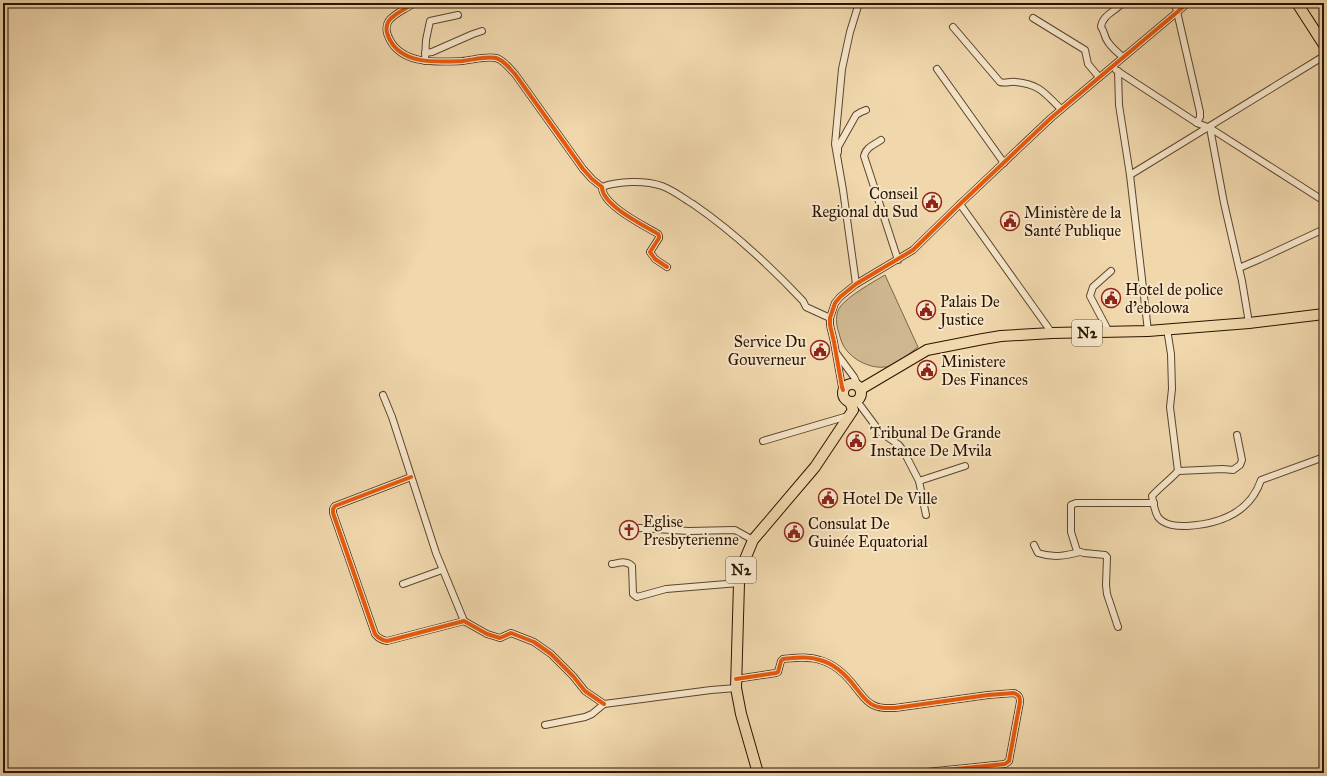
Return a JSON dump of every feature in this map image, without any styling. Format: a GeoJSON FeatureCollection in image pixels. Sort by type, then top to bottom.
{"type":"FeatureCollection","features":[{"type":"Feature","properties":{"kind":"main road"},"geometry":{"type":"LineString","coordinates":[[1297,3],[1324,45]]}},
{"type":"Feature","properties":{"kind":"main road","name":"N2"},"geometry":{"type":"LineString","coordinates":[[859,388],[927,350],[1001,336],[1052,333],[1148,331],[1249,323],[1324,314]]}},
{"type":"Feature","properties":{"kind":"main road","name":"N2"},"geometry":{"type":"LineString","coordinates":[[758,773],[741,714],[736,683],[739,584],[741,569],[753,540],[815,467],[853,410],[854,401],[861,396],[859,388],[852,384],[845,387],[844,390]]}},
{"type":"Feature","properties":{"kind":"main road"},"geometry":{"type":"LineString","coordinates":[[844,390],[844,398],[854,401]]}},
{"type":"Feature","properties":{"kind":"street"},"geometry":{"type":"LineString","coordinates":[[414,3],[392,17],[387,23],[386,33],[393,47],[407,57],[425,61],[484,58],[497,59],[505,64],[514,74],[583,169],[602,187]]}},
{"type":"Feature","properties":{"kind":"street"},"geometry":{"type":"LineString","coordinates":[[856,284],[835,144],[842,69],[850,32],[859,3]]}},
{"type":"Feature","properties":{"kind":"street"},"geometry":{"type":"LineString","coordinates":[[1122,3],[1110,12],[1101,23],[1101,27],[1105,31],[1105,37],[1108,43],[1123,57]]}},
{"type":"Feature","properties":{"kind":"street"},"geometry":{"type":"LineString","coordinates":[[1175,3],[1200,112],[1198,123]]}},
{"type":"Feature","properties":{"kind":"street"},"geometry":{"type":"LineString","coordinates":[[844,390],[842,387],[837,354],[830,325],[830,318],[835,304],[840,297],[856,284],[913,250],[1004,162],[1061,110],[1188,3]]}},
{"type":"Feature","properties":{"kind":"street"},"geometry":{"type":"LineString","coordinates":[[425,61],[426,40],[430,21],[458,15]]}},
{"type":"Feature","properties":{"kind":"street"},"geometry":{"type":"LineString","coordinates":[[1033,18],[1085,50],[1088,64],[1099,77]]}},
{"type":"Feature","properties":{"kind":"street"},"geometry":{"type":"LineString","coordinates":[[953,27],[1000,82],[1015,82],[1036,87],[1061,110]]}},
{"type":"Feature","properties":{"kind":"street"},"geometry":{"type":"LineString","coordinates":[[425,53],[432,52],[482,31]]}},
{"type":"Feature","properties":{"kind":"street"},"geometry":{"type":"LineString","coordinates":[[1130,176],[1182,143],[1210,128],[1324,56]]}},
{"type":"Feature","properties":{"kind":"street"},"geometry":{"type":"LineString","coordinates":[[1112,66],[1198,123],[1210,128],[1324,201]]}},
{"type":"Feature","properties":{"kind":"street"},"geometry":{"type":"LineString","coordinates":[[937,69],[1004,162]]}},
{"type":"Feature","properties":{"kind":"street"},"geometry":{"type":"LineString","coordinates":[[1118,71],[1119,105],[1130,176],[1148,331]]}},
{"type":"Feature","properties":{"kind":"street"},"geometry":{"type":"LineString","coordinates":[[837,160],[838,147],[846,132],[856,115],[866,110]]}},
{"type":"Feature","properties":{"kind":"street"},"geometry":{"type":"LineString","coordinates":[[1210,128],[1249,323]]}},
{"type":"Feature","properties":{"kind":"street"},"geometry":{"type":"LineString","coordinates":[[881,140],[869,147],[865,151],[864,156],[898,260]]}},
{"type":"Feature","properties":{"kind":"street"},"geometry":{"type":"LineString","coordinates":[[602,187],[616,183],[644,183],[661,186],[673,191],[708,214],[753,250],[803,300],[806,307],[830,318]]}},
{"type":"Feature","properties":{"kind":"street"},"geometry":{"type":"LineString","coordinates":[[602,187],[602,193],[617,210],[658,234],[659,238],[650,252],[655,259],[667,267]]}},
{"type":"Feature","properties":{"kind":"street"},"geometry":{"type":"LineString","coordinates":[[960,204],[1052,333]]}},
{"type":"Feature","properties":{"kind":"street"},"geometry":{"type":"LineString","coordinates":[[1239,268],[1324,229]]}},
{"type":"Feature","properties":{"kind":"street"},"geometry":{"type":"LineString","coordinates":[[1109,332],[1090,296],[1093,287],[1111,271]]}},
{"type":"Feature","properties":{"kind":"street"},"geometry":{"type":"LineString","coordinates":[[1167,329],[1171,354],[1172,389],[1170,407],[1178,471]]}},
{"type":"Feature","properties":{"kind":"street"},"geometry":{"type":"LineString","coordinates":[[837,354],[854,377],[859,388]]}},
{"type":"Feature","properties":{"kind":"street"},"geometry":{"type":"LineString","coordinates":[[383,395],[442,570],[464,621],[487,634],[500,638],[511,633],[534,642],[551,654],[585,691],[604,704]]}},
{"type":"Feature","properties":{"kind":"street"},"geometry":{"type":"LineString","coordinates":[[854,401],[880,432],[903,450],[919,482],[926,515]]}},
{"type":"Feature","properties":{"kind":"street"},"geometry":{"type":"LineString","coordinates":[[763,441],[849,416]]}},
{"type":"Feature","properties":{"kind":"street"},"geometry":{"type":"LineString","coordinates":[[1237,435],[1242,460],[1240,465],[1233,470],[1178,471],[1170,480],[1158,488],[1152,496],[1158,516],[1166,523],[1176,526],[1205,525],[1219,521],[1233,515],[1250,502],[1259,488],[1261,480],[1324,457]]}},
{"type":"Feature","properties":{"kind":"street"},"geometry":{"type":"LineString","coordinates":[[919,482],[965,466]]}},
{"type":"Feature","properties":{"kind":"street"},"geometry":{"type":"LineString","coordinates":[[411,477],[336,506],[333,509],[333,513],[375,634],[382,640],[387,641],[464,621]]}},
{"type":"Feature","properties":{"kind":"street"},"geometry":{"type":"LineString","coordinates":[[1080,552],[1077,551],[1071,532],[1071,505],[1076,503],[1154,503]]}},
{"type":"Feature","properties":{"kind":"street"},"geometry":{"type":"LineString","coordinates":[[639,528],[688,531],[735,530],[753,540]]}},
{"type":"Feature","properties":{"kind":"street"},"geometry":{"type":"LineString","coordinates":[[1034,545],[1038,553],[1048,557],[1064,556],[1080,552],[1105,554],[1107,557],[1107,594],[1118,627]]}},
{"type":"Feature","properties":{"kind":"street"},"geometry":{"type":"LineString","coordinates":[[612,564],[626,562],[630,563],[632,566],[634,594],[637,596],[666,588],[739,584]]}},
{"type":"Feature","properties":{"kind":"street"},"geometry":{"type":"LineString","coordinates":[[403,584],[442,570]]}},
{"type":"Feature","properties":{"kind":"street"},"geometry":{"type":"LineString","coordinates":[[545,725],[585,717],[592,714],[604,704],[711,690],[776,674],[778,672],[780,660],[783,659],[809,658],[822,660],[838,668],[852,682],[866,700],[873,705],[882,708],[895,708],[988,695],[1018,694],[1020,702],[1009,760],[1005,764],[917,773]]}},
{"type":"Feature","properties":{"kind":"shaded area"},"geometry":{"type":"Polygon","coordinates":[[[885,275],[918,347],[890,366],[877,367],[863,363],[851,355],[843,345],[840,338],[836,320],[838,310],[849,298],[885,275]]]}},
{"type":"Feature","properties":{"kind":"cycle path"},"geometry":{"type":"LineString","coordinates":[[414,3],[392,17],[388,22],[387,33],[396,48],[403,54],[422,60],[462,61],[496,58],[504,62],[515,74],[583,169],[602,187],[604,194],[609,201],[624,214],[658,234],[659,238],[650,252],[655,259],[667,267]]}},
{"type":"Feature","properties":{"kind":"cycle path"},"geometry":{"type":"LineString","coordinates":[[843,390],[830,325],[830,318],[835,303],[840,297],[856,284],[913,250],[1051,118],[1188,3]]}},
{"type":"Feature","properties":{"kind":"cycle path"},"geometry":{"type":"LineString","coordinates":[[411,477],[335,506],[333,509],[333,513],[375,634],[379,638],[387,641],[464,621],[487,634],[500,638],[511,633],[534,642],[551,654],[573,676],[585,691],[604,704]]}},
{"type":"Feature","properties":{"kind":"cycle path"},"geometry":{"type":"LineString","coordinates":[[736,679],[776,673],[778,672],[783,659],[806,658],[820,660],[836,667],[849,679],[870,704],[881,708],[895,708],[988,695],[1014,693],[1019,696],[1020,702],[1009,761],[1005,764],[917,773]]}},
{"type":"Feature","properties":{"kind":"place","name":"Conseil Regional du Sud"},"geometry":{"type":"Point","coordinates":[932,202]}},
{"type":"Feature","properties":{"kind":"place","name":"Ministère de la Santé Publique"},"geometry":{"type":"Point","coordinates":[1010,221]}},
{"type":"Feature","properties":{"kind":"place","name":"Hotel de police d'ebolowa"},"geometry":{"type":"Point","coordinates":[1111,298]}},
{"type":"Feature","properties":{"kind":"place","name":"Palais De Justice"},"geometry":{"type":"Point","coordinates":[926,310]}},
{"type":"Feature","properties":{"kind":"place","name":"Service Du Gouverneur"},"geometry":{"type":"Point","coordinates":[820,350]}},
{"type":"Feature","properties":{"kind":"place","name":"Ministere Des Finances"},"geometry":{"type":"Point","coordinates":[927,370]}},
{"type":"Feature","properties":{"kind":"place","name":"Tribunal De Grande Instance De Mvila"},"geometry":{"type":"Point","coordinates":[856,441]}},
{"type":"Feature","properties":{"kind":"place","name":"Hotel De Ville"},"geometry":{"type":"Point","coordinates":[828,498]}},
{"type":"Feature","properties":{"kind":"place","name":"Eglise Presbyterienne"},"geometry":{"type":"Point","coordinates":[629,530]}},
{"type":"Feature","properties":{"kind":"place","name":"Consulat De Guinée Equatorial"},"geometry":{"type":"Point","coordinates":[794,532]}}]}
